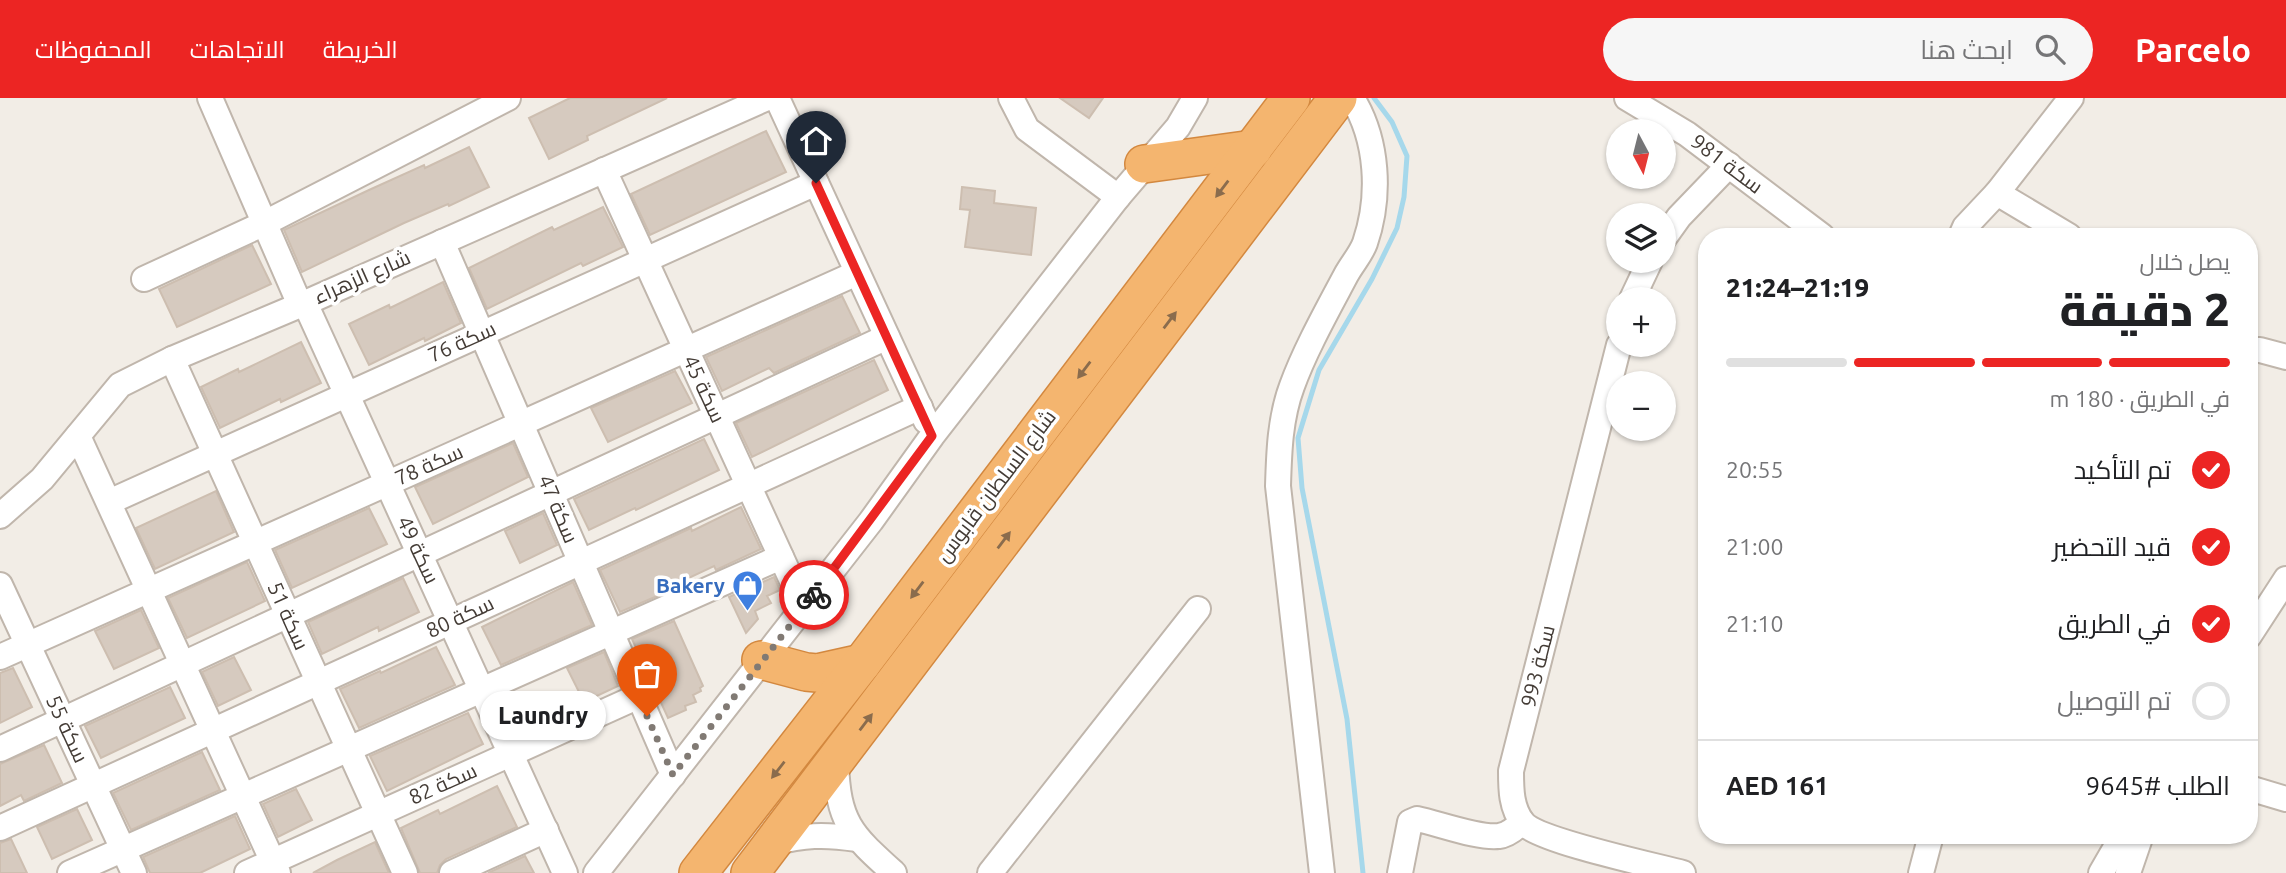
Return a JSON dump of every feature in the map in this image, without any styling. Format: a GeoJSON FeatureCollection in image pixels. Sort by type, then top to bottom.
{"type":"FeatureCollection","features":[{"type":"Feature","properties":{"kind":"highway","name":"شارع السلطان قابوس"},"geometry":{"type":"LineString","coordinates":[[750,873],[1338,98]]}},
{"type":"Feature","properties":{"kind":"highway","name":"شارع السلطان قابوس"},"geometry":{"type":"LineString","coordinates":[[698,873],[862,663],[1285,107]]}},
{"type":"Feature","properties":{"kind":"highway"},"geometry":{"type":"LineString","coordinates":[[1144,164],[1252,149]]}},
{"type":"Feature","properties":{"kind":"highway"},"geometry":{"type":"LineString","coordinates":[[761,660],[817,673],[862,663]]}},
{"type":"Feature","properties":{"kind":"street","name":"سكة 49"},"geometry":{"type":"LineString","coordinates":[[210,98],[302,304],[388,483],[565,873]]}},
{"type":"Feature","properties":{"kind":"street"},"geometry":{"type":"LineString","coordinates":[[144,279],[265,223],[508,98]]}},
{"type":"Feature","properties":{"kind":"street","name":"شارع الزهراء"},"geometry":{"type":"LineString","coordinates":[[0,516],[43,479],[120,385],[172,359],[767,98]]}},
{"type":"Feature","properties":{"kind":"street"},"geometry":{"type":"LineString","coordinates":[[777,98],[932,436]]}},
{"type":"Feature","properties":{"kind":"street"},"geometry":{"type":"LineString","coordinates":[[1011,98],[1027,129],[1118,197]]}},
{"type":"Feature","properties":{"kind":"street"},"geometry":{"type":"LineString","coordinates":[[596,873],[871,521],[932,436],[1118,197],[1178,127],[1195,98]]}},
{"type":"Feature","properties":{"kind":"street"},"geometry":{"type":"LineString","coordinates":[[1322,873],[1278,486],[1279,456],[1283,411],[1293,383],[1364,245],[1371,218],[1373,150],[1362,114],[1352,98]]}},
{"type":"Feature","properties":{"kind":"street","name":"سكة 981"},"geometry":{"type":"LineString","coordinates":[[1627,98],[1687,134],[1812,228]]}},
{"type":"Feature","properties":{"kind":"street"},"geometry":{"type":"LineString","coordinates":[[1965,228],[1997,193],[2071,98]]}},
{"type":"Feature","properties":{"kind":"street"},"geometry":{"type":"LineString","coordinates":[[1676,222],[1729,165]]}},
{"type":"Feature","properties":{"kind":"street","name":"سكة 45"},"geometry":{"type":"LineString","coordinates":[[604,170],[804,607]]}},
{"type":"Feature","properties":{"kind":"street","name":"سكة 76"},"geometry":{"type":"LineString","coordinates":[[109,502],[816,183]]}},
{"type":"Feature","properties":{"kind":"street"},"geometry":{"type":"LineString","coordinates":[[1997,193],[2056,228]]}},
{"type":"Feature","properties":{"kind":"street","name":"سكة 47"},"geometry":{"type":"LineString","coordinates":[[442,242],[673,775]]}},
{"type":"Feature","properties":{"kind":"street","name":"سكة 78"},"geometry":{"type":"LineString","coordinates":[[0,657],[857,272]]}},
{"type":"Feature","properties":{"kind":"street"},"geometry":{"type":"LineString","coordinates":[[0,749],[887,337]]}},
{"type":"Feature","properties":{"kind":"street"},"geometry":{"type":"LineString","coordinates":[[2258,349],[2286,357]]}},
{"type":"Feature","properties":{"kind":"street","name":"سكة 993"},"geometry":{"type":"LineString","coordinates":[[1522,822],[1510,792],[1511,771],[1616,357]]}},
{"type":"Feature","properties":{"kind":"street","name":"سكة 51"},"geometry":{"type":"LineString","coordinates":[[172,359],[405,873]]}},
{"type":"Feature","properties":{"kind":"street","name":"سكة 80"},"geometry":{"type":"LineString","coordinates":[[0,828],[920,407]]}},
{"type":"Feature","properties":{"kind":"street"},"geometry":{"type":"LineString","coordinates":[[78,436],[276,867]]}},
{"type":"Feature","properties":{"kind":"street"},"geometry":{"type":"LineString","coordinates":[[70,873],[781,557]]}},
{"type":"Feature","properties":{"kind":"street"},"geometry":{"type":"LineString","coordinates":[[2258,622],[2286,579]]}},
{"type":"Feature","properties":{"kind":"street","name":"سكة 55"},"geometry":{"type":"LineString","coordinates":[[0,585],[134,873]]}},
{"type":"Feature","properties":{"kind":"street"},"geometry":{"type":"LineString","coordinates":[[990,873],[1198,609]]}},
{"type":"Feature","properties":{"kind":"street","name":"سكة 82"},"geometry":{"type":"LineString","coordinates":[[247,873],[276,867],[378,814],[639,696]]}},
{"type":"Feature","properties":{"kind":"street"},"geometry":{"type":"LineString","coordinates":[[836,762],[838,798],[856,839],[894,873]]}},
{"type":"Feature","properties":{"kind":"street"},"geometry":{"type":"LineString","coordinates":[[2258,791],[2286,799]]}},
{"type":"Feature","properties":{"kind":"street"},"geometry":{"type":"LineString","coordinates":[[1400,873],[1410,822],[1417,818],[1499,836],[1522,822],[1544,836],[1683,873]]}},
{"type":"Feature","properties":{"kind":"street"},"geometry":{"type":"LineString","coordinates":[[452,873],[546,830]]}},
{"type":"Feature","properties":{"kind":"street"},"geometry":{"type":"LineString","coordinates":[[773,843],[799,836],[824,834],[856,839]]}},
{"type":"Feature","properties":{"kind":"street"},"geometry":{"type":"LineString","coordinates":[[1921,873],[1929,844]]}},
{"type":"Feature","properties":{"kind":"street"},"geometry":{"type":"LineString","coordinates":[[2101,873],[2118,844]]}},
{"type":"Feature","properties":{"kind":"street"},"geometry":{"type":"LineString","coordinates":[[2128,873],[2138,844]]}},
{"type":"Feature","properties":{"kind":"building"},"geometry":{"type":"Polygon","coordinates":[[[570,98],[667,98],[587,136],[588,140],[549,159],[529,118],[570,98]]]}},
{"type":"Feature","properties":{"kind":"building"},"geometry":{"type":"Polygon","coordinates":[[[1060,98],[1103,98],[1089,118],[1060,98]]]}},
{"type":"Feature","properties":{"kind":"building"},"geometry":{"type":"Polygon","coordinates":[[[766,131],[786,172],[650,235],[631,194],[766,131]]]}},
{"type":"Feature","properties":{"kind":"building"},"geometry":{"type":"Polygon","coordinates":[[[469,147],[489,187],[404,223],[302,272],[284,230],[469,147]]]}},
{"type":"Feature","properties":{"kind":"building"},"geometry":{"type":"Polygon","coordinates":[[[962,187],[995,191],[994,203],[1036,208],[1031,255],[965,247],[970,210],[960,209],[962,187]]]}},
{"type":"Feature","properties":{"kind":"building"},"geometry":{"type":"Polygon","coordinates":[[[603,207],[623,247],[583,266],[581,263],[487,309],[469,268],[552,227],[554,230],[603,207]]]}},
{"type":"Feature","properties":{"kind":"building"},"geometry":{"type":"Polygon","coordinates":[[[252,245],[271,284],[177,327],[159,289],[252,245]]]}},
{"type":"Feature","properties":{"kind":"building"},"geometry":{"type":"Polygon","coordinates":[[[443,282],[461,323],[369,365],[349,324],[389,305],[390,308],[443,282]]]}},
{"type":"Feature","properties":{"kind":"building"},"geometry":{"type":"Polygon","coordinates":[[[842,296],[860,333],[774,373],[769,368],[722,391],[706,357],[842,296]]]}},
{"type":"Feature","properties":{"kind":"building"},"geometry":{"type":"Polygon","coordinates":[[[301,342],[321,383],[220,428],[201,387],[301,342]]]}},
{"type":"Feature","properties":{"kind":"building"},"geometry":{"type":"Polygon","coordinates":[[[874,360],[888,390],[752,457],[736,423],[874,360]]]}},
{"type":"Feature","properties":{"kind":"building"},"geometry":{"type":"Polygon","coordinates":[[[675,371],[692,403],[608,442],[591,408],[675,371]]]}},
{"type":"Feature","properties":{"kind":"building"},"geometry":{"type":"Polygon","coordinates":[[[704,439],[719,470],[589,530],[574,499],[704,439]]]}},
{"type":"Feature","properties":{"kind":"building"},"geometry":{"type":"Polygon","coordinates":[[[513,443],[528,477],[433,524],[415,487],[513,443]]]}},
{"type":"Feature","properties":{"kind":"building"},"geometry":{"type":"Polygon","coordinates":[[[216,491],[234,532],[155,569],[136,528],[216,491]]]}},
{"type":"Feature","properties":{"kind":"building"},"geometry":{"type":"Polygon","coordinates":[[[741,507],[761,549],[716,570],[714,566],[661,591],[662,594],[620,612],[600,570],[741,507]]]}},
{"type":"Feature","properties":{"kind":"building"},"geometry":{"type":"Polygon","coordinates":[[[369,508],[387,544],[292,588],[275,550],[369,508]]]}},
{"type":"Feature","properties":{"kind":"building"},"geometry":{"type":"Polygon","coordinates":[[[543,513],[557,545],[520,563],[505,531],[543,513]]]}},
{"type":"Feature","properties":{"kind":"building"},"geometry":{"type":"Polygon","coordinates":[[[247,562],[265,601],[187,638],[168,598],[247,562]]]}},
{"type":"Feature","properties":{"kind":"building"},"geometry":{"type":"Polygon","coordinates":[[[774,577],[780,590],[767,596],[771,603],[755,611],[758,619],[746,633],[729,597],[774,577]]]}},
{"type":"Feature","properties":{"kind":"building"},"geometry":{"type":"Polygon","coordinates":[[[403,578],[419,612],[379,631],[378,627],[322,654],[308,622],[403,578]]]}},
{"type":"Feature","properties":{"kind":"building"},"geometry":{"type":"Polygon","coordinates":[[[573,582],[592,625],[501,665],[482,627],[573,582]]]}},
{"type":"Feature","properties":{"kind":"building"},"geometry":{"type":"Polygon","coordinates":[[[141,610],[159,648],[114,669],[95,631],[141,610]]]}},
{"type":"Feature","properties":{"kind":"building"},"geometry":{"type":"Polygon","coordinates":[[[674,621],[703,686],[701,691],[693,695],[696,702],[668,718],[632,639],[674,621]]]}},
{"type":"Feature","properties":{"kind":"building"},"geometry":{"type":"Polygon","coordinates":[[[436,647],[455,685],[359,728],[340,689],[436,647]]]}},
{"type":"Feature","properties":{"kind":"building"},"geometry":{"type":"Polygon","coordinates":[[[604,652],[618,686],[584,702],[567,668],[604,652]]]}},
{"type":"Feature","properties":{"kind":"building"},"geometry":{"type":"Polygon","coordinates":[[[234,657],[251,690],[218,706],[202,672],[234,657]]]}},
{"type":"Feature","properties":{"kind":"building"},"geometry":{"type":"Polygon","coordinates":[[[13,668],[32,707],[0,723],[0,673],[13,668]]]}},
{"type":"Feature","properties":{"kind":"building"},"geometry":{"type":"Polygon","coordinates":[[[170,687],[185,718],[101,758],[85,726],[170,687]]]}},
{"type":"Feature","properties":{"kind":"building"},"geometry":{"type":"Polygon","coordinates":[[[468,713],[483,744],[387,791],[370,756],[468,713]]]}},
{"type":"Feature","properties":{"kind":"building"},"geometry":{"type":"Polygon","coordinates":[[[44,745],[62,783],[24,801],[21,795],[0,806],[0,764],[44,745]]]}},
{"type":"Feature","properties":{"kind":"building"},"geometry":{"type":"Polygon","coordinates":[[[202,752],[220,790],[131,830],[113,793],[202,752]]]}},
{"type":"Feature","properties":{"kind":"building"},"geometry":{"type":"Polygon","coordinates":[[[497,786],[517,827],[446,859],[437,873],[420,873],[401,828],[438,810],[440,814],[497,786]]]}},
{"type":"Feature","properties":{"kind":"building"},"geometry":{"type":"Polygon","coordinates":[[[296,789],[312,820],[278,837],[263,804],[296,789]]]}},
{"type":"Feature","properties":{"kind":"building"},"geometry":{"type":"Polygon","coordinates":[[[77,809],[92,840],[52,859],[37,827],[77,809]]]}},
{"type":"Feature","properties":{"kind":"building"},"geometry":{"type":"Polygon","coordinates":[[[235,816],[250,849],[200,873],[150,873],[143,857],[235,816]]]}},
{"type":"Feature","properties":{"kind":"building"},"geometry":{"type":"Polygon","coordinates":[[[11,839],[27,873],[0,873],[0,843],[11,839]]]}},
{"type":"Feature","properties":{"kind":"building"},"geometry":{"type":"Polygon","coordinates":[[[375,842],[389,873],[313,873],[337,860],[375,842]]]}},
{"type":"Feature","properties":{"kind":"building"},"geometry":{"type":"Polygon","coordinates":[[[525,856],[534,873],[488,873],[525,856]]]}},
{"type":"Feature","properties":{"kind":"waterway"},"geometry":{"type":"LineString","coordinates":[[1363,873],[1347,719],[1302,488],[1298,438],[1319,370],[1372,279],[1397,228],[1404,197],[1407,156],[1392,122],[1374,98]]}},
{"type":"Feature","properties":{"kind":"way so far"},"geometry":{"type":"LineString","coordinates":[[647,716],[673,775],[814,595]]}},
{"type":"Feature","properties":{"kind":"place","name":"Bakery"},"geometry":{"type":"Point","coordinates":[748,613]}},
{"type":"Feature","properties":{"kind":"place","name":"Laundry"},"geometry":{"type":"Point","coordinates":[647,716]}},
{"type":"Feature","properties":{"kind":"route"},"geometry":{"type":"LineString","coordinates":[[814,595],[932,436],[816,183]]}}]}
